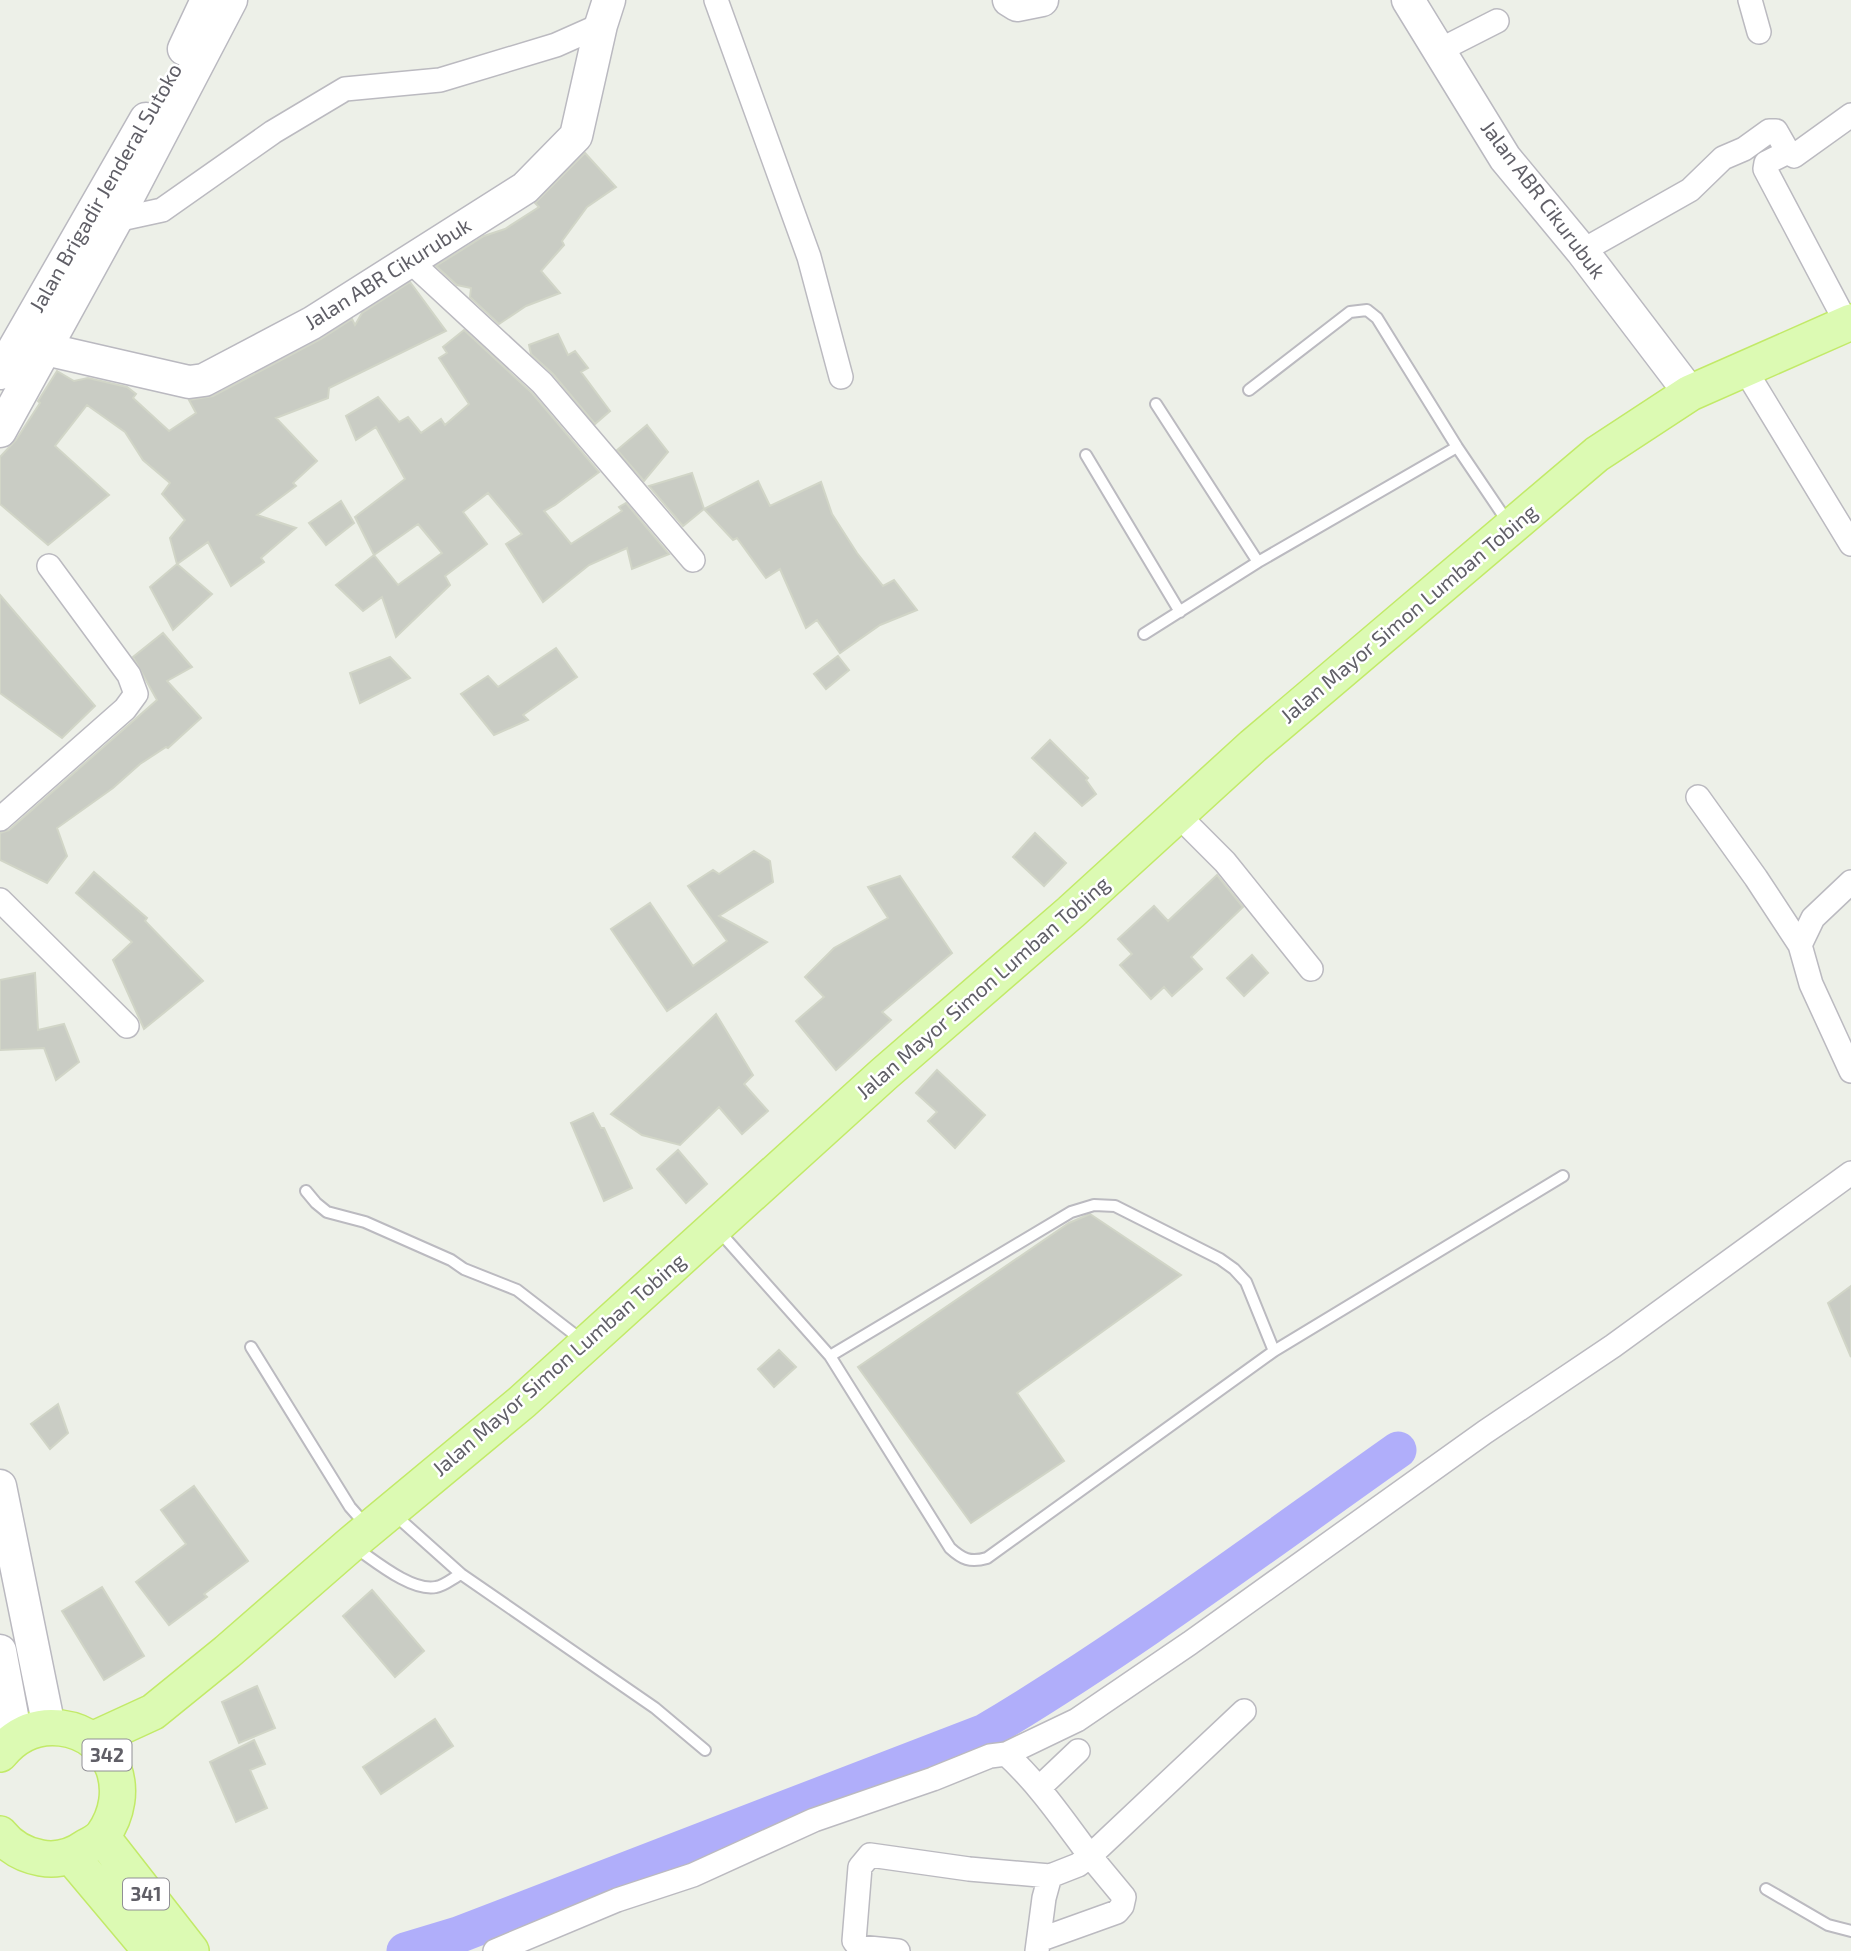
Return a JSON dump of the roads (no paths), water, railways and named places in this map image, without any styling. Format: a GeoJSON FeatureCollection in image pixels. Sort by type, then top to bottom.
{"type":"FeatureCollection","features":[{"type":"Feature","properties":{"kind":"main road","name":"Jalan Mayor Simon Lumban Tobing"},"geometry":{"type":"LineString","coordinates":[[92,1740],[153,1712],[522,1402],[884,1074],[1283,720],[1597,454],[1690,393],[1849,323]]}},
{"type":"Feature","properties":{"kind":"main road","name":"Jalan Mayor Simon Lumban Tobing"},"geometry":{"type":"LineString","coordinates":[[117,1781],[153,1712]]}},
{"type":"Feature","properties":{"kind":"main road","name":"342"},"geometry":{"type":"LineString","coordinates":[[49,1727],[71,1730],[92,1740],[111,1759],[117,1781],[116,1812],[102,1837]]}},
{"type":"Feature","properties":{"kind":"main road"},"geometry":{"type":"LineString","coordinates":[[6,1742],[32,1730],[49,1727]]}},
{"type":"Feature","properties":{"kind":"main road"},"geometry":{"type":"LineString","coordinates":[[0,1834],[15,1849],[14,1862],[72,1857],[102,1837]]}},
{"type":"Feature","properties":{"kind":"main road","name":"341"},"geometry":{"type":"LineString","coordinates":[[102,1837],[191,1951]]}},
{"type":"Feature","properties":{"kind":"main road","name":"341"},"geometry":{"type":"LineString","coordinates":[[72,1857],[151,1951]]}},
{"type":"Feature","properties":{"kind":"street","name":"Jalan Brigadir Jenderal Sutoko"},"geometry":{"type":"LineString","coordinates":[[0,373],[91,241],[207,0]]}},
{"type":"Feature","properties":{"kind":"street"},"geometry":{"type":"LineString","coordinates":[[0,431],[45,349],[91,241],[116,220],[231,0]]}},
{"type":"Feature","properties":{"kind":"street"},"geometry":{"type":"LineString","coordinates":[[716,0],[809,257],[841,377]]}},
{"type":"Feature","properties":{"kind":"street"},"geometry":{"type":"LineString","coordinates":[[1009,0],[1017,5],[1042,0]]}},
{"type":"Feature","properties":{"kind":"street","name":"Jalan ABR Cikurubuk"},"geometry":{"type":"LineString","coordinates":[[1408,0],[1505,158],[1582,251],[1690,393]]}},
{"type":"Feature","properties":{"kind":"street"},"geometry":{"type":"LineString","coordinates":[[1750,0],[1759,32]]}},
{"type":"Feature","properties":{"kind":"street"},"geometry":{"type":"LineString","coordinates":[[116,220],[162,210],[273,132],[345,89],[440,80],[556,45],[605,13]]}},
{"type":"Feature","properties":{"kind":"street","name":"Jalan ABR Cikurubuk"},"geometry":{"type":"LineString","coordinates":[[45,349],[189,382],[204,380],[312,323],[525,188],[576,136],[605,13]]}},
{"type":"Feature","properties":{"kind":"street"},"geometry":{"type":"LineString","coordinates":[[1438,51],[1497,21]]}},
{"type":"Feature","properties":{"kind":"street"},"geometry":{"type":"LineString","coordinates":[[1582,251],[1690,190],[1723,158],[1744,149],[1769,131],[1776,131],[1788,152],[1794,156],[1851,115]]}},
{"type":"Feature","properties":{"kind":"street"},"geometry":{"type":"LineString","coordinates":[[1788,152],[1766,163],[1765,169],[1849,323]]}},
{"type":"Feature","properties":{"kind":"street"},"geometry":{"type":"LineString","coordinates":[[410,261],[542,383],[693,561]]}},
{"type":"Feature","properties":{"kind":"street"},"geometry":{"type":"LineString","coordinates":[[1744,368],[1851,544]]}},
{"type":"Feature","properties":{"kind":"street"},"geometry":{"type":"LineString","coordinates":[[0,819],[125,709],[136,694],[129,675],[49,566]]}},
{"type":"Feature","properties":{"kind":"street"},"geometry":{"type":"LineString","coordinates":[[1698,797],[1800,945],[1811,984],[1851,1071]]}},
{"type":"Feature","properties":{"kind":"street"},"geometry":{"type":"LineString","coordinates":[[1178,815],[1225,862],[1311,969]]}},
{"type":"Feature","properties":{"kind":"street"},"geometry":{"type":"LineString","coordinates":[[1800,945],[1814,918],[1851,882]]}},
{"type":"Feature","properties":{"kind":"street"},"geometry":{"type":"LineString","coordinates":[[0,900],[127,1026]]}},
{"type":"Feature","properties":{"kind":"street"},"geometry":{"type":"LineString","coordinates":[[495,1951],[617,1900],[693,1875],[814,1820],[933,1779],[990,1756],[1006,1754],[1077,1720],[1190,1643],[1485,1432],[1613,1346],[1851,1173]]}},
{"type":"Feature","properties":{"kind":"street"},"geometry":{"type":"LineString","coordinates":[[0,1486],[49,1727]]}},
{"type":"Feature","properties":{"kind":"street"},"geometry":{"type":"LineString","coordinates":[[0,1651],[6,1742]]}},
{"type":"Feature","properties":{"kind":"street"},"geometry":{"type":"LineString","coordinates":[[898,1951],[859,1947],[853,1941],[860,1867],[870,1855],[969,1869],[1050,1876],[1078,1865],[1090,1856],[1244,1711]]}},
{"type":"Feature","properties":{"kind":"street"},"geometry":{"type":"LineString","coordinates":[[1039,1788],[1078,1751]]}},
{"type":"Feature","properties":{"kind":"street"},"geometry":{"type":"LineString","coordinates":[[1006,1754],[1039,1788],[1124,1897],[1117,1912],[1038,1946]]}},
{"type":"Feature","properties":{"kind":"street"},"geometry":{"type":"LineString","coordinates":[[1038,1946],[1044,1898],[1050,1876]]}},
{"type":"Feature","properties":{"kind":"lane"},"geometry":{"type":"LineString","coordinates":[[1250,390],[1350,312],[1367,310],[1377,318],[1511,527]]}},
{"type":"Feature","properties":{"kind":"lane"},"geometry":{"type":"LineString","coordinates":[[1156,404],[1258,562]]}},
{"type":"Feature","properties":{"kind":"lane"},"geometry":{"type":"LineString","coordinates":[[1144,634],[1258,562],[1457,446]]}},
{"type":"Feature","properties":{"kind":"lane"},"geometry":{"type":"LineString","coordinates":[[1086,455],[1180,612]]}},
{"type":"Feature","properties":{"kind":"lane"},"geometry":{"type":"LineString","coordinates":[[716,1228],[830,1356],[950,1548],[961,1558],[974,1562],[987,1558],[1275,1351],[1563,1176]]}},
{"type":"Feature","properties":{"kind":"lane"},"geometry":{"type":"LineString","coordinates":[[306,1191],[327,1212],[365,1222],[451,1260],[464,1269],[517,1290],[585,1343]]}},
{"type":"Feature","properties":{"kind":"lane"},"geometry":{"type":"LineString","coordinates":[[830,1356],[1071,1212],[1094,1205],[1115,1206],[1220,1259],[1234,1269],[1246,1282],[1275,1351]]}},
{"type":"Feature","properties":{"kind":"lane"},"geometry":{"type":"LineString","coordinates":[[251,1347],[350,1507],[370,1528],[461,1574],[655,1708],[705,1750]]}},
{"type":"Feature","properties":{"kind":"lane"},"geometry":{"type":"LineString","coordinates":[[370,1528],[382,1566],[420,1587],[438,1587],[461,1574]]}},
{"type":"Feature","properties":{"kind":"lane"},"geometry":{"type":"LineString","coordinates":[[1766,1889],[1828,1925],[1851,1931]]}},
{"type":"Feature","properties":{"kind":"waterway"},"geometry":{"type":"LineString","coordinates":[[405,1951],[458,1935],[985,1732],[1143,1631],[1398,1450]]}}]}
